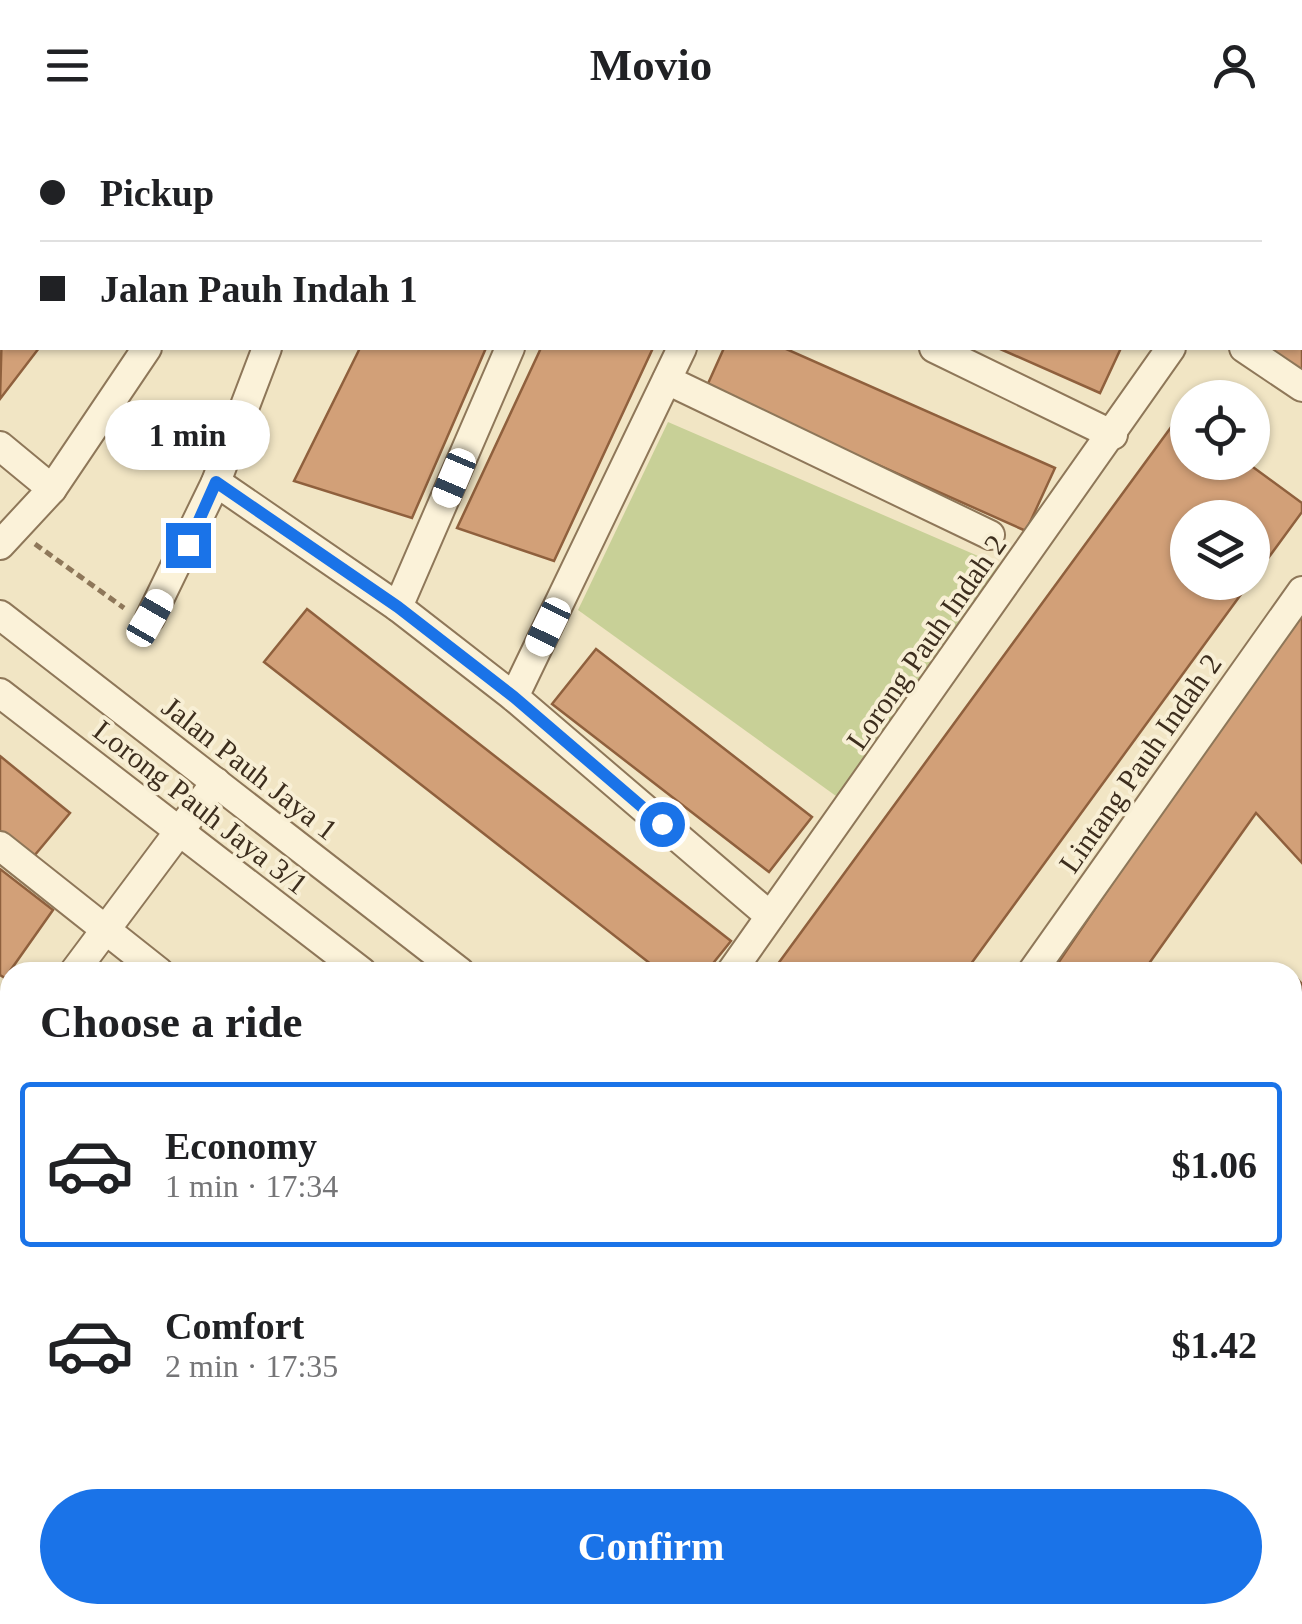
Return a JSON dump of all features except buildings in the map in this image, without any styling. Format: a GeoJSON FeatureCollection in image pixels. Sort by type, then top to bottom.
{"type":"FeatureCollection","features":[{"type":"Feature","properties":{"kind":"street"},"geometry":{"type":"LineString","coordinates":[[7,537],[52,489],[146,350]]}},
{"type":"Feature","properties":{"kind":"street"},"geometry":{"type":"LineString","coordinates":[[150,618],[216,482],[265,350]]}},
{"type":"Feature","properties":{"kind":"street"},"geometry":{"type":"LineString","coordinates":[[398,607],[509,350]]}},
{"type":"Feature","properties":{"kind":"street"},"geometry":{"type":"LineString","coordinates":[[514,697],[681,350]]}},
{"type":"Feature","properties":{"kind":"street"},"geometry":{"type":"LineString","coordinates":[[938,350],[1113,434]]}},
{"type":"Feature","properties":{"kind":"street","name":"Lorong Pauh Indah 2"},"geometry":{"type":"LineString","coordinates":[[737,962],[1171,350]]}},
{"type":"Feature","properties":{"kind":"street"},"geometry":{"type":"LineString","coordinates":[[1247,350],[1302,387]]}},
{"type":"Feature","properties":{"kind":"street"},"geometry":{"type":"LineString","coordinates":[[668,380],[990,535]]}},
{"type":"Feature","properties":{"kind":"street"},"geometry":{"type":"LineString","coordinates":[[0,446],[52,489]]}},
{"type":"Feature","properties":{"kind":"street"},"geometry":{"type":"LineString","coordinates":[[216,482],[398,607],[514,697],[770,916]]}},
{"type":"Feature","properties":{"kind":"street","name":"Lintang Pauh Indah 2"},"geometry":{"type":"LineString","coordinates":[[1039,962],[1302,590]]}},
{"type":"Feature","properties":{"kind":"street","name":"Jalan Pauh Jaya 1"},"geometry":{"type":"LineString","coordinates":[[0,615],[447,962]]}},
{"type":"Feature","properties":{"kind":"street","name":"Lorong Pauh Jaya 3/1"},"geometry":{"type":"LineString","coordinates":[[0,693],[349,962]]}},
{"type":"Feature","properties":{"kind":"street"},"geometry":{"type":"LineString","coordinates":[[82,962],[216,782]]}},
{"type":"Feature","properties":{"kind":"street"},"geometry":{"type":"LineString","coordinates":[[0,846],[146,962]]}},
{"type":"Feature","properties":{"kind":"path"},"geometry":{"type":"LineString","coordinates":[[7,537],[123,608],[150,618]]}},
{"type":"Feature","properties":{"kind":"green space"},"geometry":{"type":"Polygon","coordinates":[[[668,422],[1020,574],[854,809],[578,610],[668,422]]]}},
{"type":"Feature","properties":{"kind":"route"},"geometry":{"type":"LineString","coordinates":[[188,545],[216,482],[398,607],[514,697],[662,824]]}}]}
